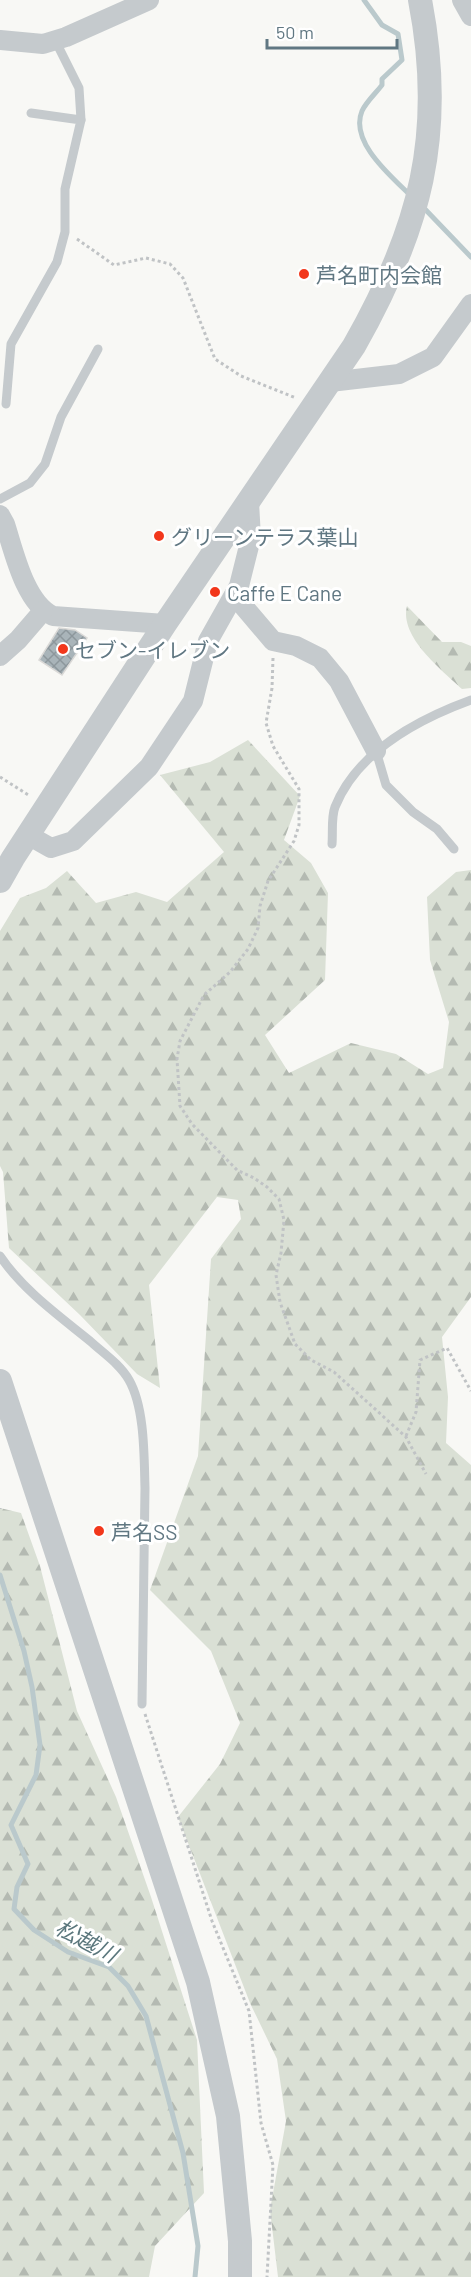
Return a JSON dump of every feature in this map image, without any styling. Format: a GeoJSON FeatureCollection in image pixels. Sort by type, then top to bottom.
{"type":"FeatureCollection","features":[{"type":"Feature","properties":{"kind":"street"},"geometry":{"type":"LineString","coordinates":[[0,40],[43,44],[129,4],[148,0]]}},
{"type":"Feature","properties":{"kind":"street"},"geometry":{"type":"LineString","coordinates":[[0,881],[165,624],[315,405],[377,307],[400,255],[415,212],[424,170],[429,128],[430,77],[420,0]]}},
{"type":"Feature","properties":{"kind":"street"},"geometry":{"type":"LineString","coordinates":[[462,0],[471,16]]}},
{"type":"Feature","properties":{"kind":"street"},"geometry":{"type":"LineString","coordinates":[[330,382],[399,374],[433,357],[471,304]]}},
{"type":"Feature","properties":{"kind":"street"},"geometry":{"type":"LineString","coordinates":[[28,835],[51,848],[73,841],[149,767],[193,701],[208,641],[239,586],[252,538],[249,502]]}},
{"type":"Feature","properties":{"kind":"street"},"geometry":{"type":"LineString","coordinates":[[0,515],[25,584],[43,612],[53,616],[165,624]]}},
{"type":"Feature","properties":{"kind":"street"},"geometry":{"type":"LineString","coordinates":[[234,595],[273,642],[296,646],[320,658],[339,681],[376,751]]}},
{"type":"Feature","properties":{"kind":"street"},"geometry":{"type":"LineString","coordinates":[[0,656],[43,612]]}},
{"type":"Feature","properties":{"kind":"street"},"geometry":{"type":"LineString","coordinates":[[0,1381],[198,1982],[228,2116],[240,2241],[240,2277]]}},
{"type":"Feature","properties":{"kind":"lane"},"geometry":{"type":"LineString","coordinates":[[6,404],[11,344],[57,262],[65,232],[65,189],[81,120],[79,88],[55,40]]}},
{"type":"Feature","properties":{"kind":"lane"},"geometry":{"type":"LineString","coordinates":[[31,113],[81,120]]}},
{"type":"Feature","properties":{"kind":"lane"},"geometry":{"type":"LineString","coordinates":[[0,499],[30,483],[45,464],[61,417],[98,349]]}},
{"type":"Feature","properties":{"kind":"lane"},"geometry":{"type":"LineString","coordinates":[[332,844],[334,808],[354,774],[376,751],[438,712],[471,700]]}},
{"type":"Feature","properties":{"kind":"lane"},"geometry":{"type":"LineString","coordinates":[[376,751],[386,785],[413,812],[437,829],[454,849]]}},
{"type":"Feature","properties":{"kind":"lane"},"geometry":{"type":"LineString","coordinates":[[0,1256],[26,1287],[114,1362],[129,1380],[138,1404],[144,1453],[145,1488],[142,1704]]}},
{"type":"Feature","properties":{"kind":"path"},"geometry":{"type":"LineString","coordinates":[[65,232],[114,265],[146,258],[170,264],[183,278],[215,359],[240,376],[315,405]]}},
{"type":"Feature","properties":{"kind":"path"},"geometry":{"type":"LineString","coordinates":[[273,642],[272,688],[266,723],[273,746],[299,789],[299,825],[294,841],[268,881],[260,906],[258,928],[248,949],[230,972],[204,996],[180,1041],[177,1059],[180,1106],[192,1124],[237,1170],[260,1182],[279,1199],[284,1220],[276,1275],[280,1302],[295,1344],[312,1360],[334,1372],[406,1437],[426,1474]]}},
{"type":"Feature","properties":{"kind":"path"},"geometry":{"type":"LineString","coordinates":[[0,777],[47,806]]}},
{"type":"Feature","properties":{"kind":"path"},"geometry":{"type":"LineString","coordinates":[[406,1437],[416,1412],[420,1360],[447,1348],[471,1391]]}},
{"type":"Feature","properties":{"kind":"path"},"geometry":{"type":"LineString","coordinates":[[142,1704],[212,1921],[249,2011],[261,2123],[273,2165],[267,2277]]}},
{"type":"Feature","properties":{"kind":"green space"},"geometry":{"type":"Polygon","coordinates":[[[407,606],[442,642],[461,642],[471,646],[471,688],[462,689],[424,652],[409,629],[406,618],[407,606]]]}},
{"type":"Feature","properties":{"kind":"green space"},"geometry":{"type":"Polygon","coordinates":[[[248,740],[300,796],[284,840],[311,863],[328,893],[325,980],[265,1035],[289,1073],[351,1043],[396,1054],[428,1074],[443,1068],[449,1022],[430,960],[427,897],[456,872],[471,870],[471,1297],[442,1337],[448,1397],[446,1443],[471,1465],[471,2277],[278,2277],[270,2210],[286,2121],[277,2059],[250,2003],[178,1817],[220,1764],[240,1723],[211,1651],[150,1590],[198,1456],[211,1259],[241,1219],[238,1200],[217,1197],[149,1285],[160,1388],[137,1374],[80,1315],[9,1248],[3,1172],[0,1166],[0,931],[20,898],[46,888],[67,871],[96,903],[136,892],[167,902],[224,852],[160,775],[210,762],[248,740]]]}},
{"type":"Feature","properties":{"kind":"green space"},"geometry":{"type":"Polygon","coordinates":[[[0,1508],[21,1513],[40,1566],[77,1711],[116,1797],[197,2040],[204,2193],[155,2246],[149,2277],[0,2277],[0,1508]]]}},
{"type":"Feature","properties":{"kind":"building","name":"セブン-イレブン"},"geometry":{"type":"Polygon","coordinates":[[[59,628],[75,630],[87,638],[62,675],[39,660],[59,628]]]}},
{"type":"Feature","properties":{"kind":"waterway"},"geometry":{"type":"LineString","coordinates":[[364,0],[382,25],[398,34],[402,60],[382,79],[382,85],[362,111],[360,123],[362,135],[374,158],[411,196]]}},
{"type":"Feature","properties":{"kind":"waterway"},"geometry":{"type":"LineString","coordinates":[[422,206],[471,257]]}},
{"type":"Feature","properties":{"kind":"waterway","name":"松越川"},"geometry":{"type":"LineString","coordinates":[[0,1575],[24,1651],[32,1687],[40,1745],[36,1775],[11,1825],[28,1864],[17,1887],[14,1909],[34,1930],[68,1952],[109,1967],[128,1986],[146,2016],[183,2153],[198,2246],[195,2277]]}},
{"type":"Feature","properties":{"kind":"place","name":"芦名町内会館"},"geometry":{"type":"Point","coordinates":[304,274]}},
{"type":"Feature","properties":{"kind":"place","name":"グリーンテラス葉山"},"geometry":{"type":"Point","coordinates":[159,536]}},
{"type":"Feature","properties":{"kind":"place","name":"Caffe E Cane"},"geometry":{"type":"Point","coordinates":[215,592]}},
{"type":"Feature","properties":{"kind":"place","name":"セブン-イレブン"},"geometry":{"type":"Point","coordinates":[63,649]}},
{"type":"Feature","properties":{"kind":"place","name":"芦名SS"},"geometry":{"type":"Point","coordinates":[99,1531]}}]}
